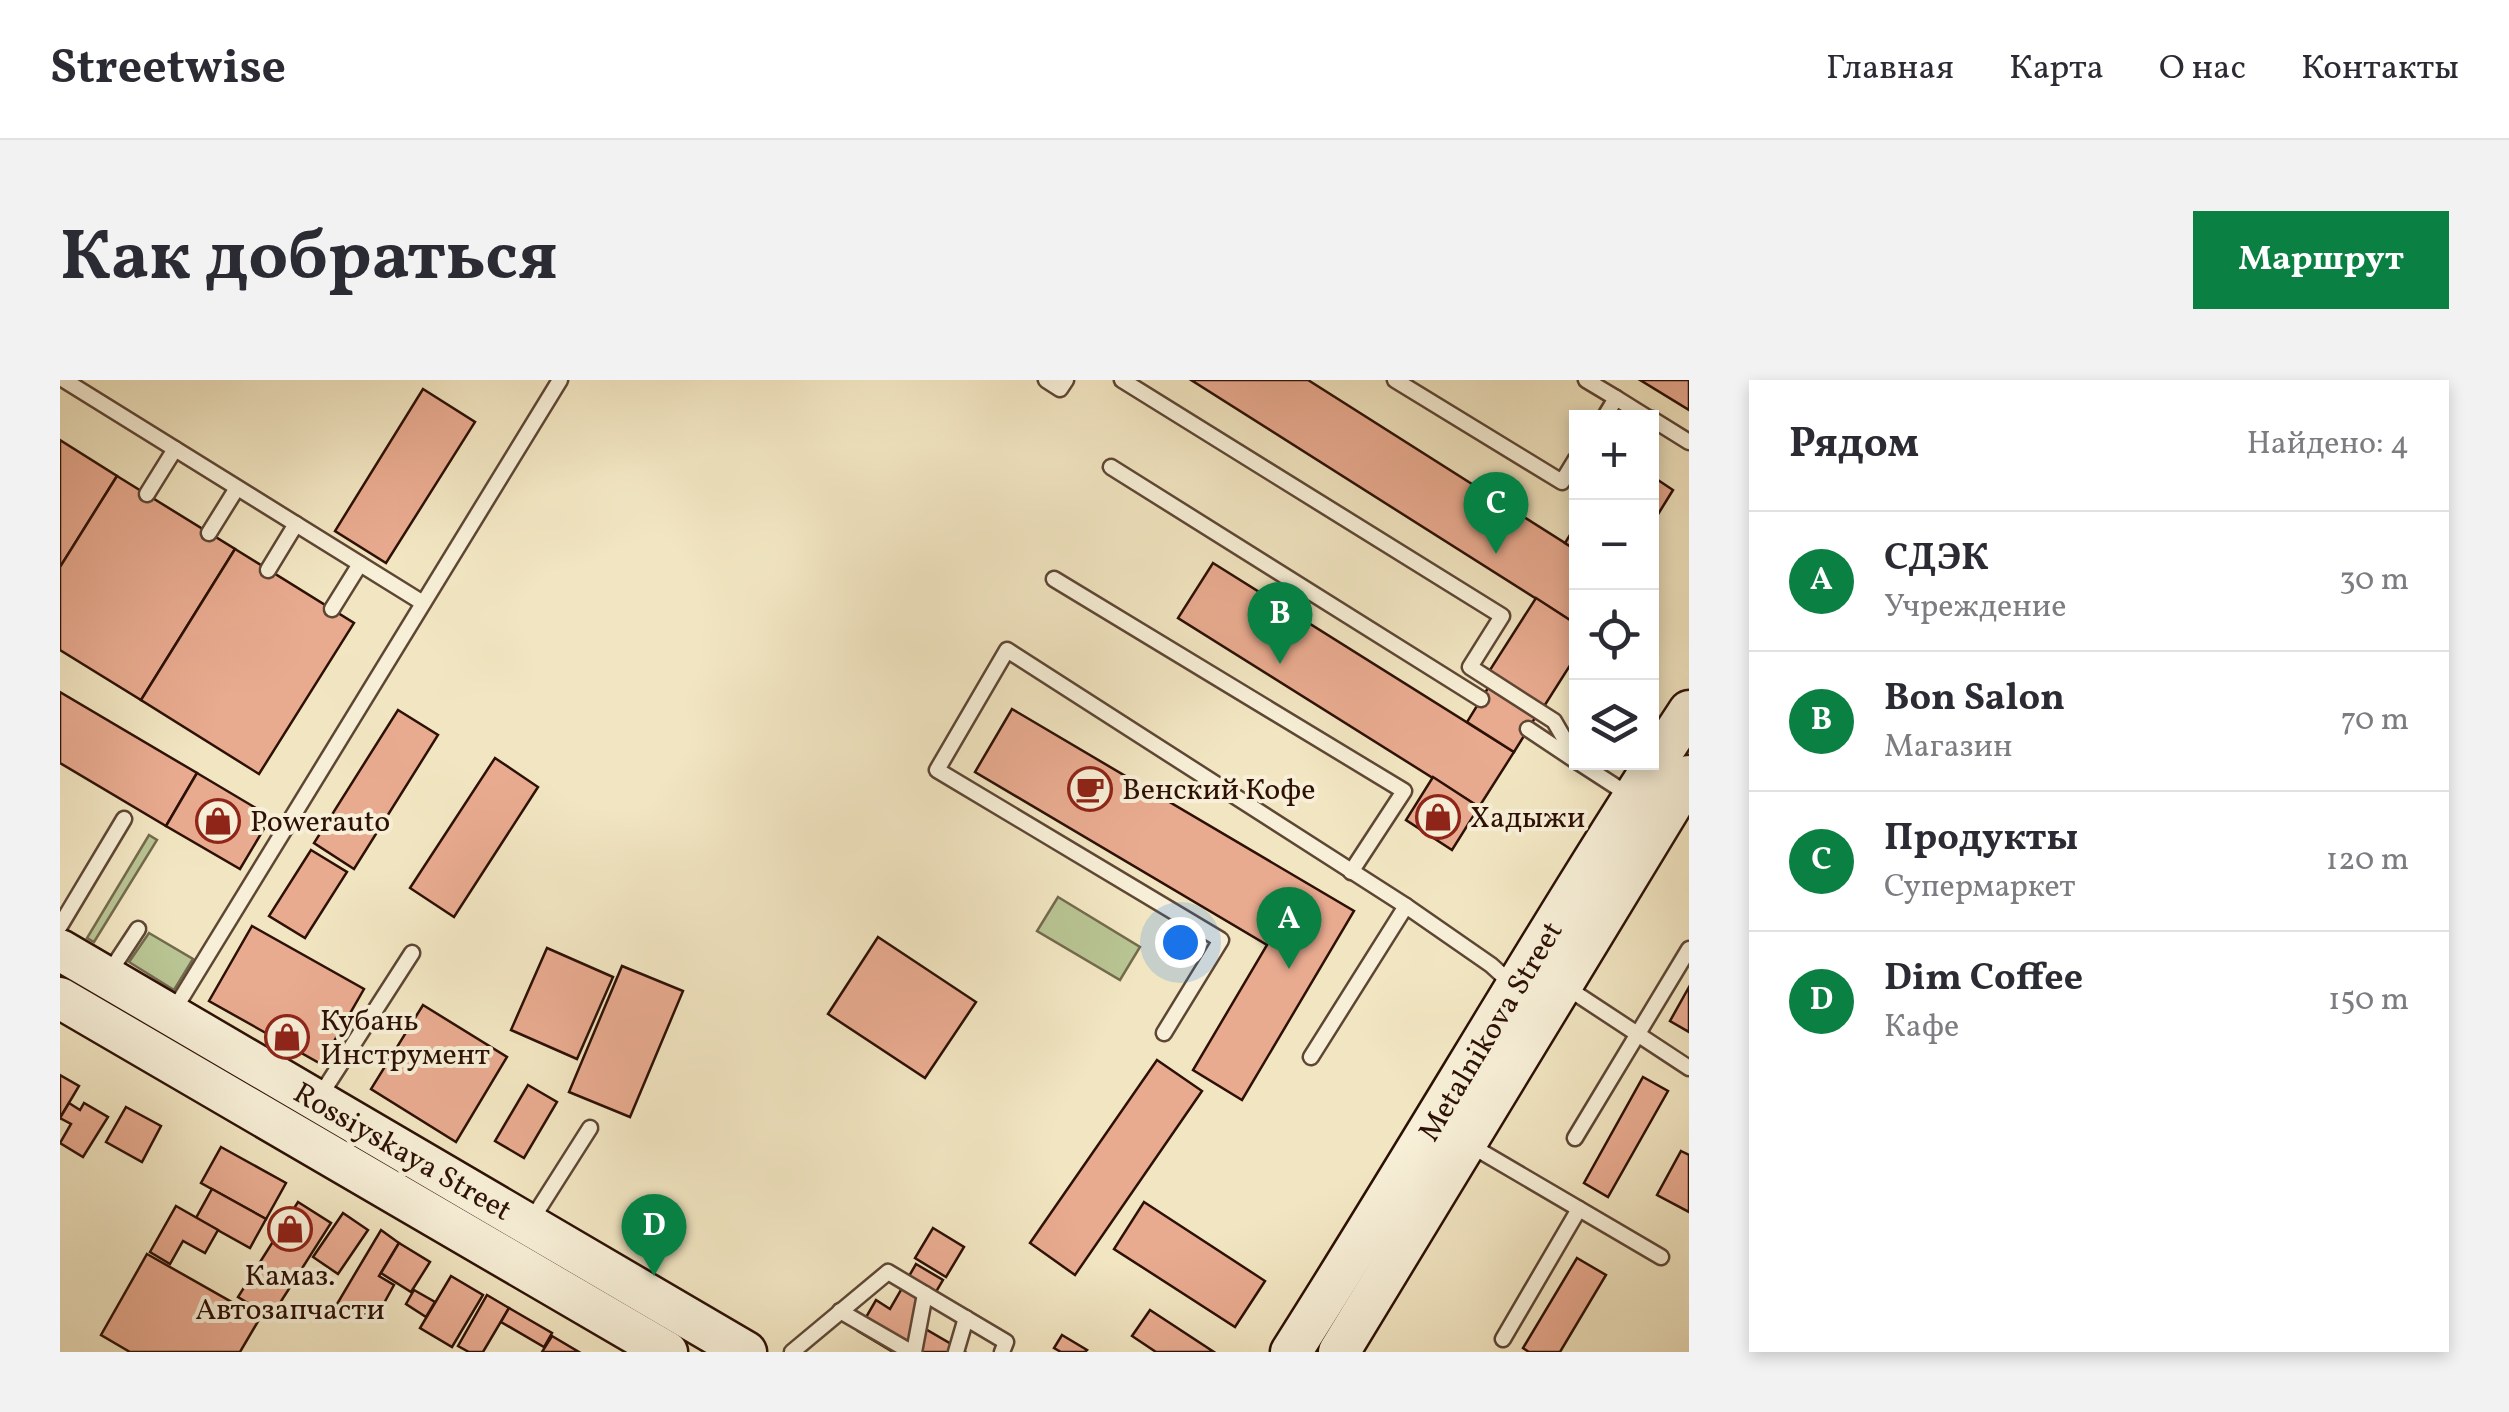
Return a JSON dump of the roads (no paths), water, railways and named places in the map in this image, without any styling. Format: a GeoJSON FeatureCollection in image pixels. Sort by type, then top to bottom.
{"type":"FeatureCollection","features":[{"type":"Feature","properties":{"kind":"main road","name":"Metalnikova Street"},"geometry":{"type":"LineString","coordinates":[[1291,1352],[1689,711]]}},
{"type":"Feature","properties":{"kind":"main road","name":"Metalnikova Street"},"geometry":{"type":"LineString","coordinates":[[1339,1352],[1689,776]]}},
{"type":"Feature","properties":{"kind":"main road"},"geometry":{"type":"LineString","coordinates":[[1545,940],[1543,962],[1548,973],[1561,984]]}},
{"type":"Feature","properties":{"kind":"main road","name":"Rossiyskaya Street"},"geometry":{"type":"LineString","coordinates":[[60,950],[746,1352]]}},
{"type":"Feature","properties":{"kind":"main road","name":"Rossiyskaya Street"},"geometry":{"type":"LineString","coordinates":[[60,998],[667,1352]]}},
{"type":"Feature","properties":{"kind":"main road"},"geometry":{"type":"LineString","coordinates":[[1312,1352],[1343,1302],[1393,1192]]}},
{"type":"Feature","properties":{"kind":"lane"},"geometry":{"type":"LineString","coordinates":[[64,380],[423,604]]}},
{"type":"Feature","properties":{"kind":"lane"},"geometry":{"type":"LineString","coordinates":[[170,1016],[560,380]]}},
{"type":"Feature","properties":{"kind":"lane"},"geometry":{"type":"LineString","coordinates":[[1046,380],[1060,388],[1066,380]]}},
{"type":"Feature","properties":{"kind":"lane"},"geometry":{"type":"LineString","coordinates":[[1122,380],[1502,616],[1470,667],[1554,721],[1569,747]]}},
{"type":"Feature","properties":{"kind":"lane"},"geometry":{"type":"LineString","coordinates":[[1395,380],[1562,482],[1569,470]]}},
{"type":"Feature","properties":{"kind":"lane"},"geometry":{"type":"LineString","coordinates":[[1586,380],[1636,410]]}},
{"type":"Feature","properties":{"kind":"lane"},"geometry":{"type":"LineString","coordinates":[[1609,410],[1616,398]]}},
{"type":"Feature","properties":{"kind":"lane"},"geometry":{"type":"LineString","coordinates":[[1659,424],[1689,442]]}},
{"type":"Feature","properties":{"kind":"lane"},"geometry":{"type":"LineString","coordinates":[[147,494],[175,449]]}},
{"type":"Feature","properties":{"kind":"lane"},"geometry":{"type":"LineString","coordinates":[[1112,466],[1481,699]]}},
{"type":"Feature","properties":{"kind":"lane"},"geometry":{"type":"LineString","coordinates":[[209,533],[237,488]]}},
{"type":"Feature","properties":{"kind":"lane"},"geometry":{"type":"LineString","coordinates":[[268,570],[296,524]]}},
{"type":"Feature","properties":{"kind":"lane"},"geometry":{"type":"LineString","coordinates":[[332,610],[360,564]]}},
{"type":"Feature","properties":{"kind":"lane"},"geometry":{"type":"LineString","coordinates":[[1054,579],[1404,791],[1351,872]]}},
{"type":"Feature","properties":{"kind":"lane"},"geometry":{"type":"LineString","coordinates":[[1164,1033],[1222,940],[937,770],[1007,650],[1406,906],[1491,965],[1516,988]]}},
{"type":"Feature","properties":{"kind":"lane"},"geometry":{"type":"LineString","coordinates":[[1528,729],[1569,756]]}},
{"type":"Feature","properties":{"kind":"lane"},"geometry":{"type":"LineString","coordinates":[[1590,770],[1632,798]]}},
{"type":"Feature","properties":{"kind":"lane"},"geometry":{"type":"LineString","coordinates":[[60,926],[124,820]]}},
{"type":"Feature","properties":{"kind":"lane"},"geometry":{"type":"LineString","coordinates":[[1311,1058],[1406,906]]}},
{"type":"Feature","properties":{"kind":"lane"},"geometry":{"type":"LineString","coordinates":[[105,978],[138,929]]}},
{"type":"Feature","properties":{"kind":"lane"},"geometry":{"type":"LineString","coordinates":[[1575,1138],[1689,949]]}},
{"type":"Feature","properties":{"kind":"lane"},"geometry":{"type":"LineString","coordinates":[[317,1101],[412,953]]}},
{"type":"Feature","properties":{"kind":"lane"},"geometry":{"type":"LineString","coordinates":[[1561,984],[1689,1068]]}},
{"type":"Feature","properties":{"kind":"lane"},"geometry":{"type":"LineString","coordinates":[[529,1224],[590,1128]]}},
{"type":"Feature","properties":{"kind":"lane"},"geometry":{"type":"LineString","coordinates":[[1465,1142],[1661,1258]]}},
{"type":"Feature","properties":{"kind":"lane"},"geometry":{"type":"LineString","coordinates":[[1503,1339],[1578,1209]]}},
{"type":"Feature","properties":{"kind":"lane"},"geometry":{"type":"LineString","coordinates":[[792,1352],[888,1272],[1006,1342],[1002,1352]]}},
{"type":"Feature","properties":{"kind":"lane"},"geometry":{"type":"LineString","coordinates":[[840,1311],[912,1352],[924,1294]]}},
{"type":"Feature","properties":{"kind":"lane"},"geometry":{"type":"LineString","coordinates":[[956,1352],[966,1318]]}},
{"type":"Feature","properties":{"kind":"place","name":"Продукты"},"geometry":{"type":"Point","coordinates":[1496,554]}},
{"type":"Feature","properties":{"kind":"place","name":"Bon Salon"},"geometry":{"type":"Point","coordinates":[1280,664]}},
{"type":"Feature","properties":{"kind":"place","name":"Венский Кофе"},"geometry":{"type":"Point","coordinates":[1090,789]}},
{"type":"Feature","properties":{"kind":"place","name":"Хадыжи"},"geometry":{"type":"Point","coordinates":[1438,817]}},
{"type":"Feature","properties":{"kind":"place","name":"Powerauto"},"geometry":{"type":"Point","coordinates":[218,821]}},
{"type":"Feature","properties":{"kind":"place","name":"СДЭК"},"geometry":{"type":"Point","coordinates":[1289,969]}},
{"type":"Feature","properties":{"kind":"place","name":"Кубань Инструмент"},"geometry":{"type":"Point","coordinates":[287,1037]}},
{"type":"Feature","properties":{"kind":"place","name":"Камаз. Автозапчасти"},"geometry":{"type":"Point","coordinates":[290,1229]}},
{"type":"Feature","properties":{"kind":"place","name":"Dim Coffee"},"geometry":{"type":"Point","coordinates":[654,1276]}}]}
